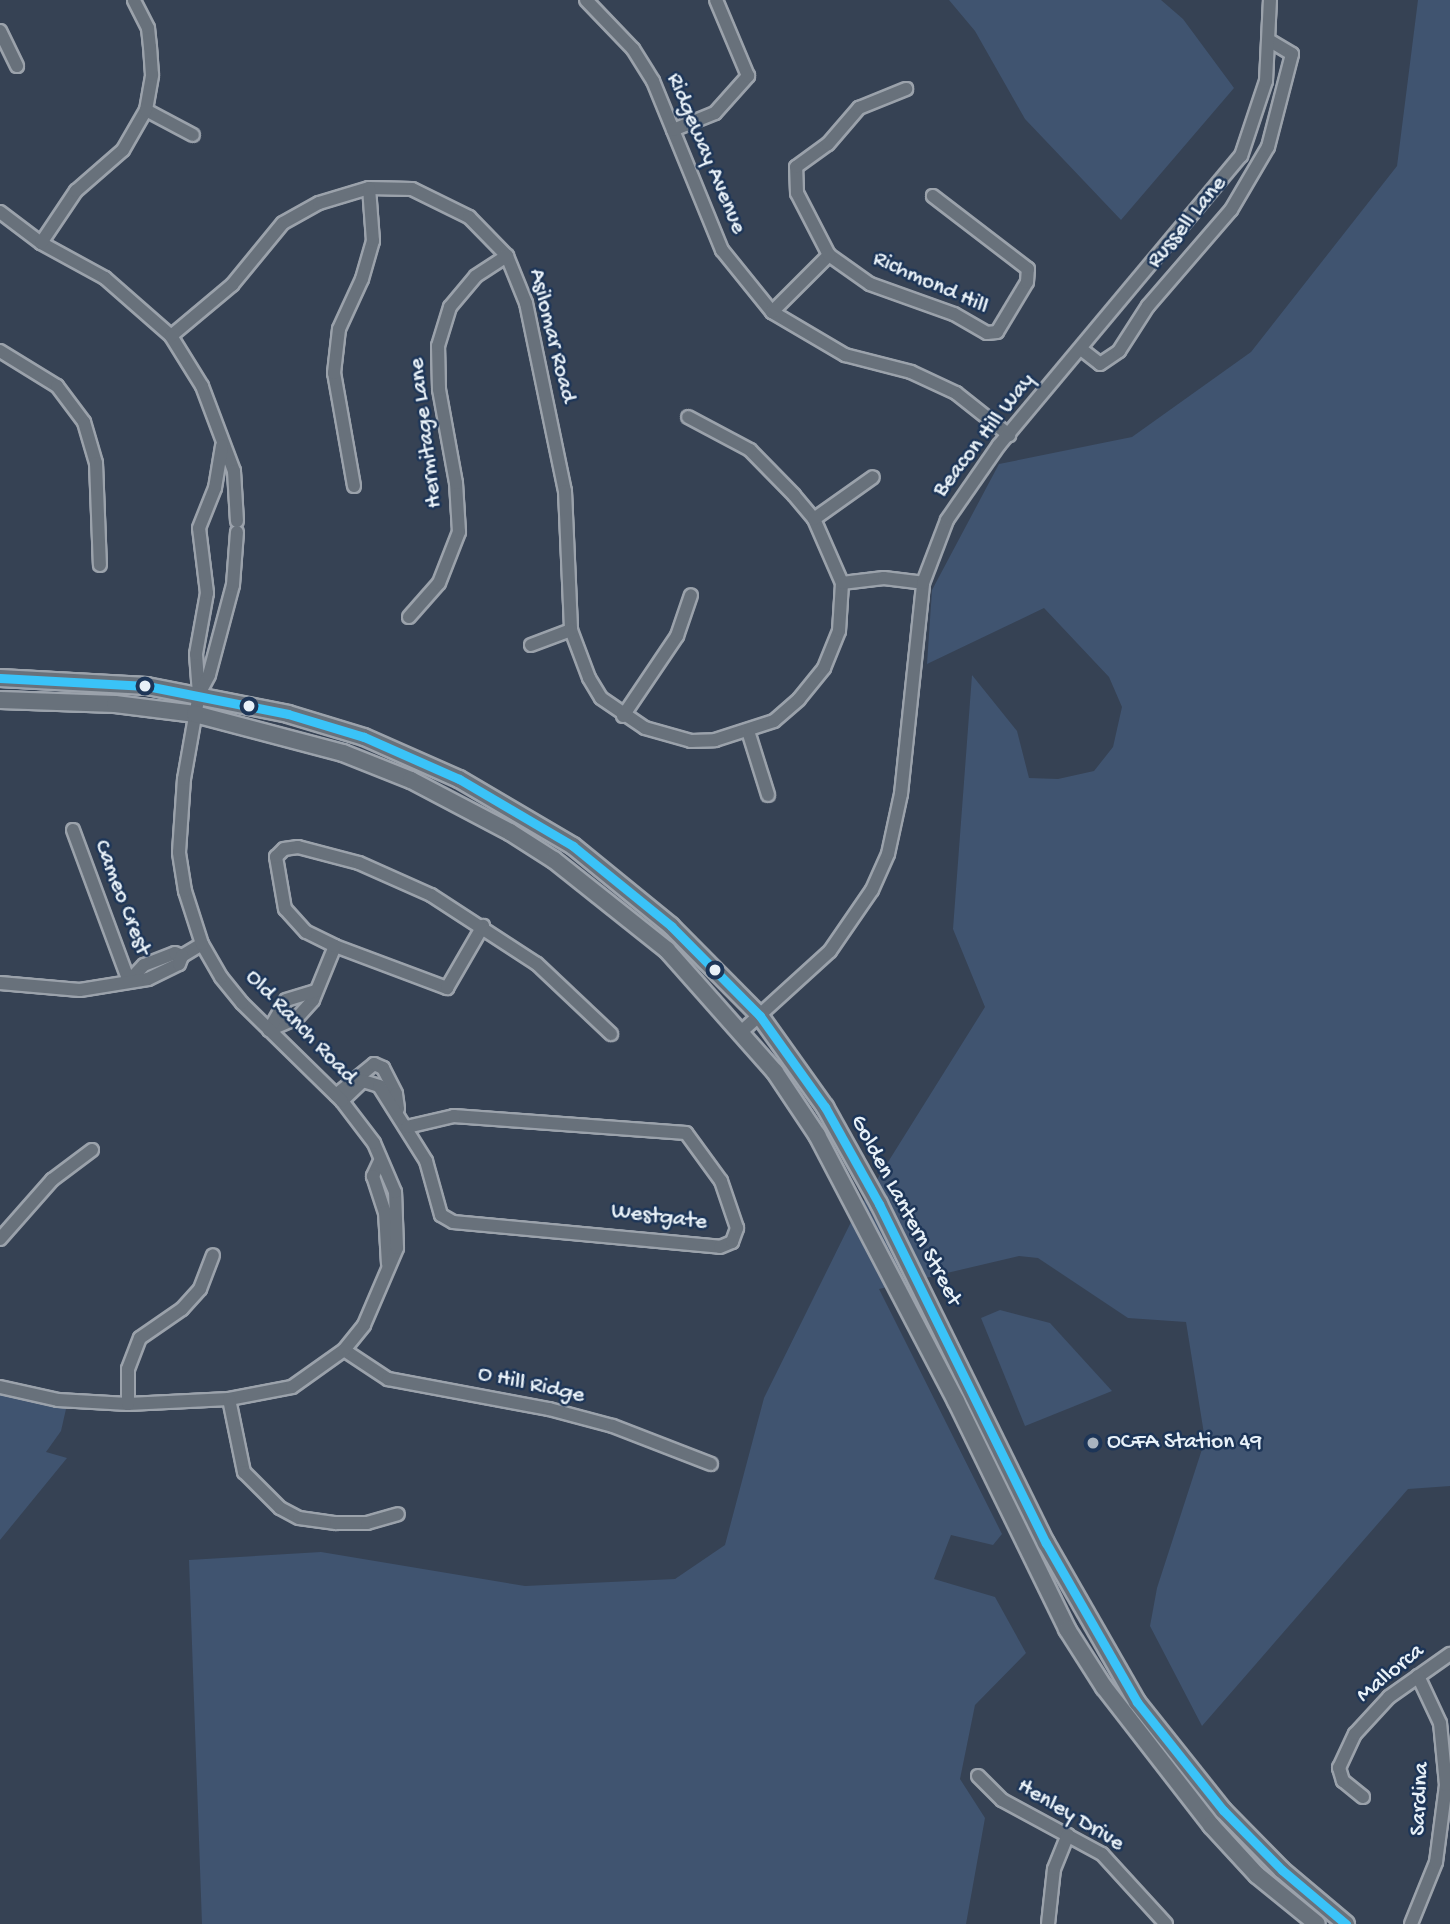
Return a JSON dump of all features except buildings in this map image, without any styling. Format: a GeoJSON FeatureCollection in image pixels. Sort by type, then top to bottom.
{"type":"FeatureCollection","features":[{"type":"Feature","properties":{"kind":"main road","name":"Golden Lantern Street"},"geometry":{"type":"LineString","coordinates":[[0,678],[111,682],[199,694],[364,737],[490,796],[573,846],[624,884],[761,1016],[825,1107],[879,1204],[1035,1522],[1090,1627],[1137,1702],[1223,1810],[1283,1870],[1346,1924]]}},
{"type":"Feature","properties":{"kind":"main road","name":"Golden Lantern Street"},"geometry":{"type":"LineString","coordinates":[[0,700],[115,704],[195,714],[343,752],[411,780],[510,832],[636,923],[667,950],[741,1032],[817,1135],[856,1204],[1067,1629],[1104,1687],[1211,1825],[1257,1874],[1317,1924]]}},
{"type":"Feature","properties":{"kind":"street"},"geometry":{"type":"LineString","coordinates":[[41,243],[76,191],[123,150],[146,110],[152,75],[148,28],[134,0]]}},
{"type":"Feature","properties":{"kind":"street","name":"Ridgeway Avenue"},"geometry":{"type":"LineString","coordinates":[[588,0],[633,49],[653,82],[722,250],[772,312],[845,355],[911,372],[956,393],[1009,435]]}},
{"type":"Feature","properties":{"kind":"street"},"geometry":{"type":"LineString","coordinates":[[673,130],[715,113],[748,76],[716,0]]}},
{"type":"Feature","properties":{"kind":"street","name":"Beacon Hill Way"},"geometry":{"type":"LineString","coordinates":[[741,1032],[842,938],[872,890],[888,853],[901,794],[923,583],[947,520],[1009,435],[1241,156],[1258,112],[1270,41],[1270,0]]}},
{"type":"Feature","properties":{"kind":"street"},"geometry":{"type":"LineString","coordinates":[[0,31],[17,66]]}},
{"type":"Feature","properties":{"kind":"street","name":"Russell Lane"},"geometry":{"type":"LineString","coordinates":[[1082,349],[1100,363],[1119,351],[1148,306],[1231,210],[1268,147],[1292,54],[1270,41]]}},
{"type":"Feature","properties":{"kind":"street","name":"Richmond Hill"},"geometry":{"type":"LineString","coordinates":[[906,89],[859,108],[828,144],[794,172],[805,211],[829,255],[870,284],[954,314],[987,333],[997,332],[1027,282],[1028,268],[933,196]]}},
{"type":"Feature","properties":{"kind":"street"},"geometry":{"type":"LineString","coordinates":[[146,110],[193,135]]}},
{"type":"Feature","properties":{"kind":"street"},"geometry":{"type":"LineString","coordinates":[[354,485],[334,373],[339,329],[362,279],[373,241],[369,188]]}},
{"type":"Feature","properties":{"kind":"street","name":"Asilomar Road"},"geometry":{"type":"LineString","coordinates":[[171,336],[232,285],[283,223],[319,203],[369,188],[412,189],[442,201],[469,217],[507,256],[518,275],[529,317],[565,491],[571,630],[589,678],[601,698],[623,716],[656,732],[691,741],[748,731],[785,714],[824,668],[839,631],[842,583],[814,519],[750,450],[688,417]]}},
{"type":"Feature","properties":{"kind":"street"},"geometry":{"type":"LineString","coordinates":[[0,212],[41,243],[105,278],[171,336],[202,386],[222,446],[234,471],[237,526],[233,584],[209,675],[199,694]]}},
{"type":"Feature","properties":{"kind":"street"},"geometry":{"type":"LineString","coordinates":[[772,312],[829,255]]}},
{"type":"Feature","properties":{"kind":"street","name":"Hermitage Lane"},"geometry":{"type":"LineString","coordinates":[[409,617],[439,583],[459,532],[456,483],[439,389],[438,346],[450,307],[476,276],[507,256]]}},
{"type":"Feature","properties":{"kind":"street"},"geometry":{"type":"LineString","coordinates":[[0,351],[49,380],[84,422],[96,463],[100,565]]}},
{"type":"Feature","properties":{"kind":"street"},"geometry":{"type":"LineString","coordinates":[[199,694],[196,654],[207,593],[199,528],[215,488],[222,446]]}},
{"type":"Feature","properties":{"kind":"street"},"geometry":{"type":"LineString","coordinates":[[814,519],[873,477]]}},
{"type":"Feature","properties":{"kind":"street"},"geometry":{"type":"LineString","coordinates":[[842,583],[884,579],[923,583]]}},
{"type":"Feature","properties":{"kind":"street"},"geometry":{"type":"LineString","coordinates":[[623,716],[677,636],[691,595]]}},
{"type":"Feature","properties":{"kind":"street"},"geometry":{"type":"LineString","coordinates":[[531,645],[571,630]]}},
{"type":"Feature","properties":{"kind":"street","name":"Old Ranch Road"},"geometry":{"type":"LineString","coordinates":[[0,1387],[58,1400],[128,1404],[229,1399],[292,1387],[344,1350],[382,1290],[388,1264],[386,1212],[373,1176],[380,1161],[361,1122],[242,1003],[202,944],[184,891],[179,852],[179,816],[199,694]]}},
{"type":"Feature","properties":{"kind":"street"},"geometry":{"type":"LineString","coordinates":[[748,731],[768,795]]}},
{"type":"Feature","properties":{"kind":"street","name":"Cameo Crest"},"geometry":{"type":"LineString","coordinates":[[73,830],[130,981]]}},
{"type":"Feature","properties":{"kind":"street"},"geometry":{"type":"LineString","coordinates":[[483,926],[447,988],[335,946],[306,932],[285,909],[278,853],[298,847],[359,863],[431,895],[483,926],[556,980],[611,1034]]}},
{"type":"Feature","properties":{"kind":"street"},"geometry":{"type":"LineString","coordinates":[[0,983],[80,990],[130,981],[144,965],[175,953],[182,956],[202,944]]}},
{"type":"Feature","properties":{"kind":"street"},"geometry":{"type":"LineString","coordinates":[[269,1030],[289,1023],[307,1007],[335,946]]}},
{"type":"Feature","properties":{"kind":"street"},"geometry":{"type":"LineString","coordinates":[[269,1030],[284,1003],[296,996],[316,991]]}},
{"type":"Feature","properties":{"kind":"street"},"geometry":{"type":"LineString","coordinates":[[296,996],[307,1007]]}},
{"type":"Feature","properties":{"kind":"street","name":"Westgate"},"geometry":{"type":"LineString","coordinates":[[339,1098],[374,1064],[383,1068],[389,1079],[397,1109]]}},
{"type":"Feature","properties":{"kind":"street","name":"Westgate"},"geometry":{"type":"LineString","coordinates":[[339,1098],[363,1081],[379,1086],[397,1109],[426,1161],[440,1215],[453,1222],[638,1236],[720,1247],[732,1242],[737,1228],[721,1181],[687,1133],[454,1116],[408,1127]]}},
{"type":"Feature","properties":{"kind":"street"},"geometry":{"type":"LineString","coordinates":[[0,1239],[52,1180],[92,1150]]}},
{"type":"Feature","properties":{"kind":"street"},"geometry":{"type":"LineString","coordinates":[[128,1404],[128,1368],[140,1338],[182,1309],[201,1289],[213,1255]]}},
{"type":"Feature","properties":{"kind":"street","name":"O Hill Ridge"},"geometry":{"type":"LineString","coordinates":[[344,1350],[388,1379],[562,1412],[613,1426],[711,1464]]}},
{"type":"Feature","properties":{"kind":"street"},"geometry":{"type":"LineString","coordinates":[[229,1399],[244,1472],[280,1508],[299,1518],[336,1523],[367,1523],[397,1514]]}},
{"type":"Feature","properties":{"kind":"street","name":"Mallorca"},"geometry":{"type":"LineString","coordinates":[[1363,1797],[1343,1781],[1339,1768],[1345,1753],[1371,1716],[1418,1676],[1450,1654]]}},
{"type":"Feature","properties":{"kind":"street","name":"Sardina"},"geometry":{"type":"LineString","coordinates":[[1411,1924],[1436,1862],[1446,1785],[1440,1723],[1418,1676]]}},
{"type":"Feature","properties":{"kind":"street","name":"Henley Drive"},"geometry":{"type":"LineString","coordinates":[[978,1776],[1002,1801],[1102,1854],[1166,1924]]}},
{"type":"Feature","properties":{"kind":"street"},"geometry":{"type":"LineString","coordinates":[[1048,1924],[1054,1869],[1068,1835]]}},
{"type":"Feature","properties":{"kind":"shaded area"},"geometry":{"type":"Polygon","coordinates":[[[949,0],[1161,0],[1183,19],[1234,88],[1121,220],[1025,119],[975,31],[949,0]]]}},
{"type":"Feature","properties":{"kind":"shaded area"},"geometry":{"type":"Polygon","coordinates":[[[1418,0],[1450,0],[1450,1486],[1408,1489],[1202,1726],[1150,1626],[1157,1588],[1205,1440],[1186,1322],[1128,1318],[1038,1258],[1019,1256],[879,1289],[1002,1534],[993,1545],[951,1535],[934,1579],[995,1597],[1026,1653],[975,1705],[960,1779],[985,1818],[966,1924],[202,1924],[189,1560],[321,1552],[525,1586],[675,1579],[725,1545],[764,1398],[853,1218],[985,1007],[953,929],[972,675],[1017,731],[1029,778],[1058,779],[1094,771],[1113,747],[1122,707],[1109,677],[1044,608],[927,664],[932,590],[999,464],[1132,437],[1251,352],[1397,166],[1418,0]]]}},
{"type":"Feature","properties":{"kind":"shaded area"},"geometry":{"type":"Polygon","coordinates":[[[1000,1310],[1050,1323],[1112,1391],[1025,1426],[981,1318],[1000,1310]]]}},
{"type":"Feature","properties":{"kind":"shaded area"},"geometry":{"type":"Polygon","coordinates":[[[0,1395],[66,1409],[61,1431],[46,1452],[67,1458],[0,1540],[0,1395]]]}},
{"type":"Feature","properties":{"kind":"transit line"},"geometry":{"type":"LineString","coordinates":[[0,678],[147,686],[288,714],[364,737],[459,779],[573,846],[671,926],[760,1016],[825,1107],[879,1204],[1046,1543],[1137,1702],[1223,1810],[1282,1870],[1346,1924]]}},
{"type":"Feature","properties":{"kind":"place","name":"OCFA Station 49"},"geometry":{"type":"Point","coordinates":[1093,1443]}}]}
